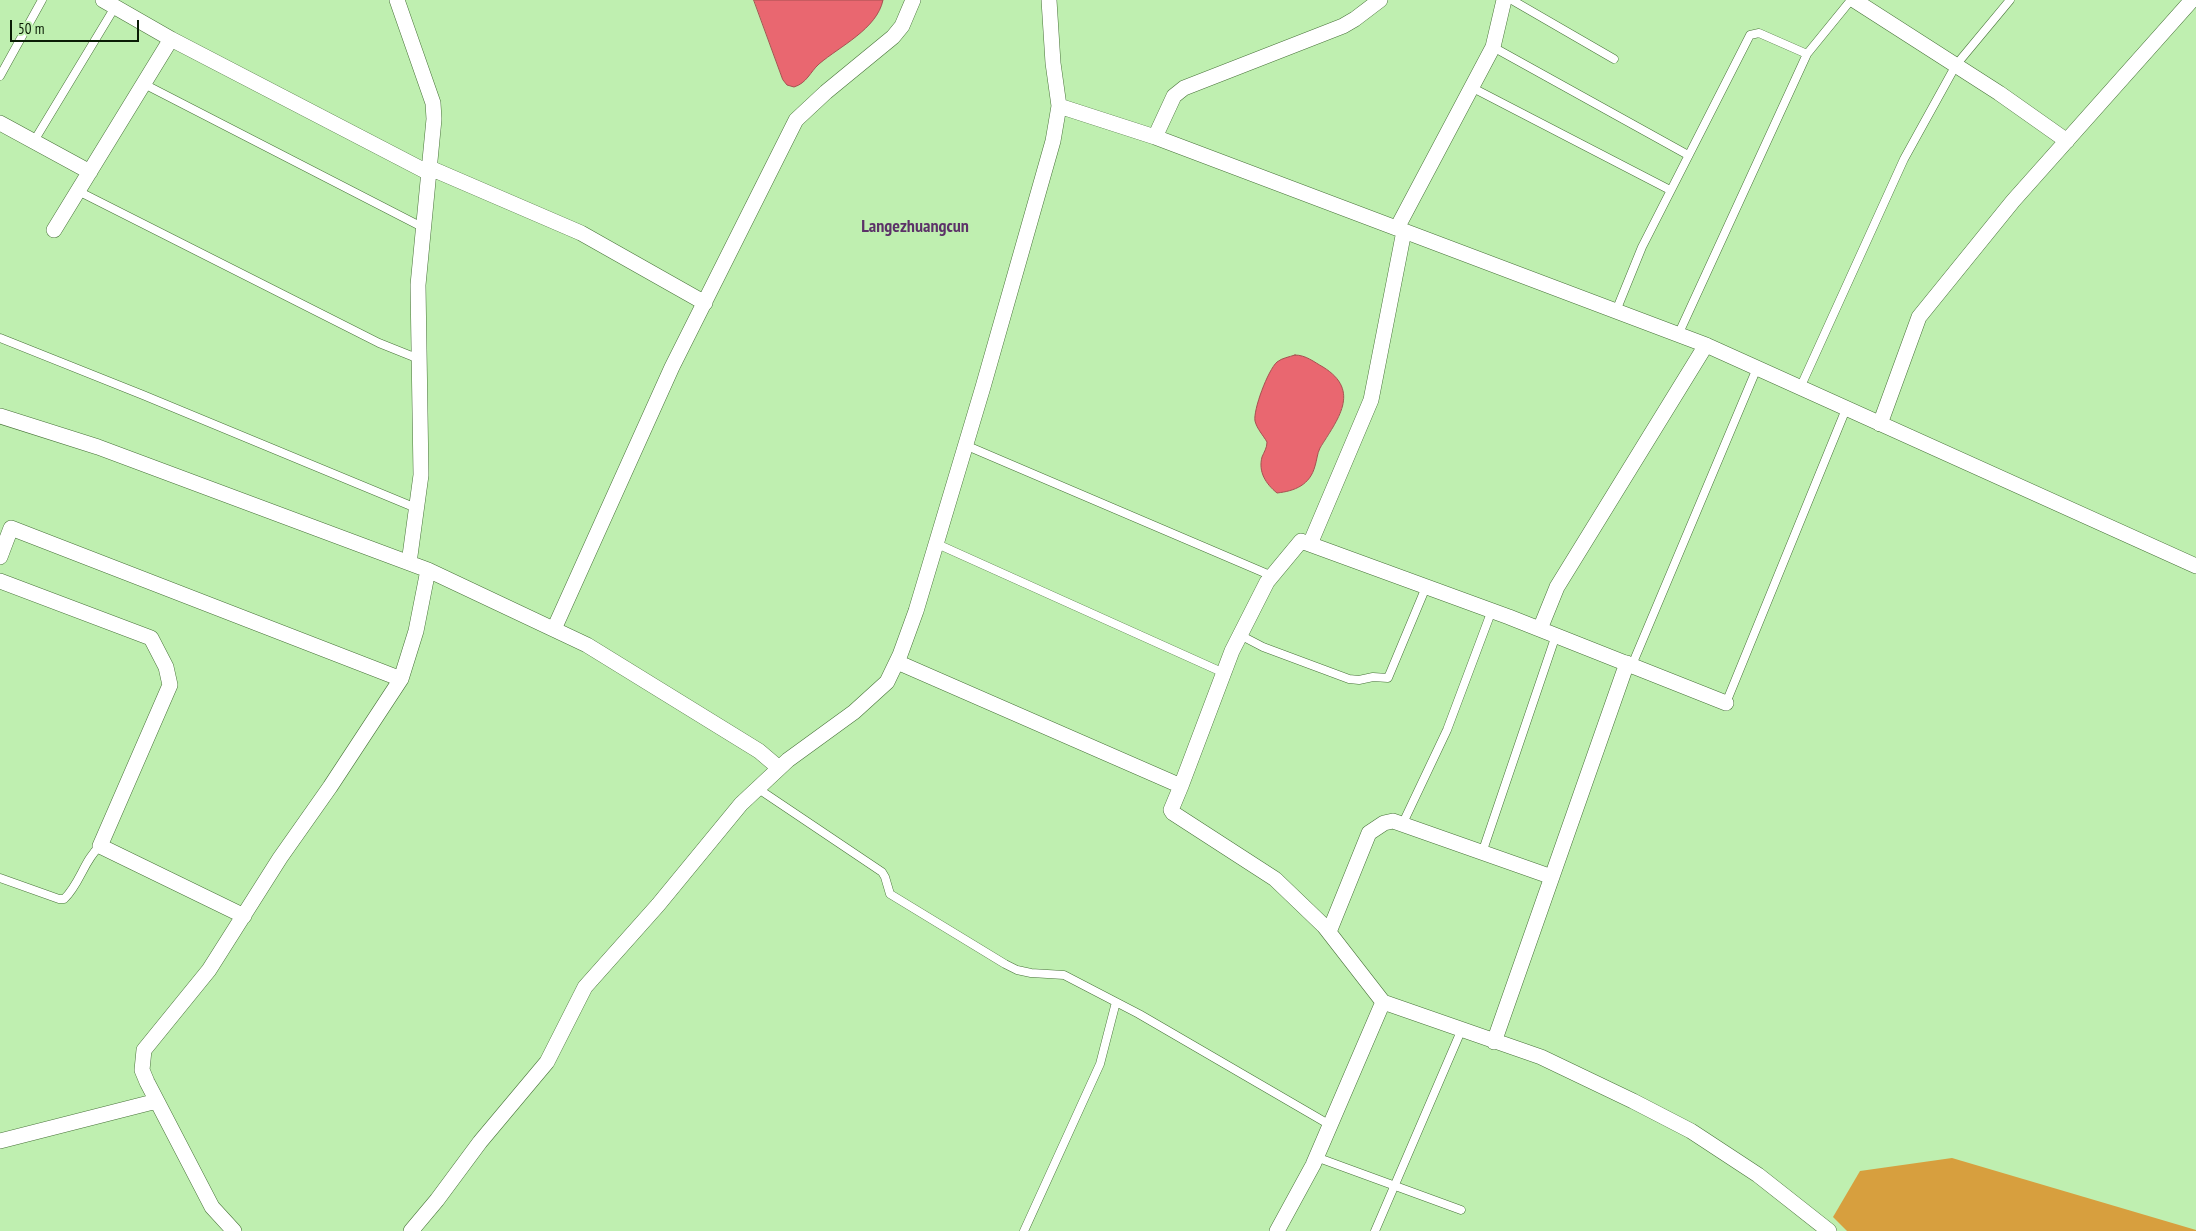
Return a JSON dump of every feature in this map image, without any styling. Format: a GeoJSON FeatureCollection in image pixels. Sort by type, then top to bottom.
{"type":"FeatureCollection","features":[{"type":"Feature","properties":{"kind":"street"},"geometry":{"type":"LineString","coordinates":[[397,0],[433,103],[434,119],[418,285],[421,475],[408,563]]}},
{"type":"Feature","properties":{"kind":"street"},"geometry":{"type":"LineString","coordinates":[[554,629],[672,367],[796,120],[893,38],[902,26],[913,0]]}},
{"type":"Feature","properties":{"kind":"street"},"geometry":{"type":"LineString","coordinates":[[418,1226],[480,1142],[546,1062],[585,987],[658,906],[741,804],[779,768],[878,692],[887,682],[897,662],[916,611],[1053,141],[1059,106],[1053,63],[1049,0]]}},
{"type":"Feature","properties":{"kind":"street"},"geometry":{"type":"LineString","coordinates":[[1155,137],[1174,96],[1184,88],[1343,26],[1380,0]]}},
{"type":"Feature","properties":{"kind":"street"},"geometry":{"type":"LineString","coordinates":[[1310,544],[1371,400],[1400,230],[1493,47],[1504,0]]}},
{"type":"Feature","properties":{"kind":"street"},"geometry":{"type":"LineString","coordinates":[[1852,0],[1956,65],[2067,141]]}},
{"type":"Feature","properties":{"kind":"street"},"geometry":{"type":"LineString","coordinates":[[1880,424],[1919,317],[2013,201],[2192,0]]}},
{"type":"Feature","properties":{"kind":"street"},"geometry":{"type":"LineString","coordinates":[[109,3],[171,39],[429,171],[581,234],[705,303]]}},
{"type":"Feature","properties":{"kind":"street"},"geometry":{"type":"LineString","coordinates":[[54,230],[171,39]]}},
{"type":"Feature","properties":{"kind":"street"},"geometry":{"type":"LineString","coordinates":[[1059,106],[1155,137],[1706,345],[2196,566]]}},
{"type":"Feature","properties":{"kind":"street"},"geometry":{"type":"LineString","coordinates":[[0,123],[90,172]]}},
{"type":"Feature","properties":{"kind":"street"},"geometry":{"type":"LineString","coordinates":[[1540,629],[1557,587],[1706,345]]}},
{"type":"Feature","properties":{"kind":"street"},"geometry":{"type":"LineString","coordinates":[[0,416],[98,447],[428,570],[587,645],[759,751],[779,768]]}},
{"type":"Feature","properties":{"kind":"street"},"geometry":{"type":"LineString","coordinates":[[0,557],[11,528],[401,679]]}},
{"type":"Feature","properties":{"kind":"street"},"geometry":{"type":"LineString","coordinates":[[1726,703],[1492,610],[1301,541],[1272,576],[1232,651],[1171,810],[1275,879],[1328,932],[1383,1002],[1461,1031],[1541,1057],[1575,1072],[1691,1131],[1758,1174],[1829,1231]]}},
{"type":"Feature","properties":{"kind":"street"},"geometry":{"type":"LineString","coordinates":[[234,1231],[212,1207],[157,1101],[142,1070],[144,1050],[209,970],[280,858],[330,788],[401,679],[416,631],[428,570]]}},
{"type":"Feature","properties":{"kind":"street"},"geometry":{"type":"LineString","coordinates":[[0,581],[151,638],[166,667],[170,684],[100,846],[244,916]]}},
{"type":"Feature","properties":{"kind":"street"},"geometry":{"type":"LineString","coordinates":[[897,662],[1181,786]]}},
{"type":"Feature","properties":{"kind":"street"},"geometry":{"type":"LineString","coordinates":[[1494,1042],[1629,664]]}},
{"type":"Feature","properties":{"kind":"street"},"geometry":{"type":"LineString","coordinates":[[1328,932],[1369,833],[1384,823],[1393,821],[1552,877]]}},
{"type":"Feature","properties":{"kind":"street"},"geometry":{"type":"LineString","coordinates":[[1277,1231],[1316,1157],[1383,1002]]}},
{"type":"Feature","properties":{"kind":"street"},"geometry":{"type":"LineString","coordinates":[[0,1141],[157,1101]]}},
{"type":"Feature","properties":{"kind":"lane"},"geometry":{"type":"LineString","coordinates":[[0,76],[42,0]]}},
{"type":"Feature","properties":{"kind":"lane"},"geometry":{"type":"LineString","coordinates":[[1512,0],[1614,59]]}},
{"type":"Feature","properties":{"kind":"lane"},"geometry":{"type":"LineString","coordinates":[[1678,335],[1807,54],[1852,0]]}},
{"type":"Feature","properties":{"kind":"lane"},"geometry":{"type":"LineString","coordinates":[[1800,388],[1904,159],[1956,65],[2010,0]]}},
{"type":"Feature","properties":{"kind":"lane"},"geometry":{"type":"LineString","coordinates":[[34,141],[109,3]]}},
{"type":"Feature","properties":{"kind":"lane"},"geometry":{"type":"LineString","coordinates":[[1616,311],[1642,247],[1750,35],[1759,33],[1807,54]]}},
{"type":"Feature","properties":{"kind":"lane"},"geometry":{"type":"LineString","coordinates":[[1493,47],[1688,155]]}},
{"type":"Feature","properties":{"kind":"lane"},"geometry":{"type":"LineString","coordinates":[[144,84],[424,228]]}},
{"type":"Feature","properties":{"kind":"lane"},"geometry":{"type":"LineString","coordinates":[[1472,87],[1670,190]]}},
{"type":"Feature","properties":{"kind":"lane"},"geometry":{"type":"LineString","coordinates":[[78,191],[379,343],[419,359]]}},
{"type":"Feature","properties":{"kind":"lane"},"geometry":{"type":"LineString","coordinates":[[0,338],[143,394],[416,508]]}},
{"type":"Feature","properties":{"kind":"lane"},"geometry":{"type":"LineString","coordinates":[[1629,664],[1757,368]]}},
{"type":"Feature","properties":{"kind":"lane"},"geometry":{"type":"LineString","coordinates":[[1726,703],[1846,409]]}},
{"type":"Feature","properties":{"kind":"lane"},"geometry":{"type":"LineString","coordinates":[[965,445],[1272,576]]}},
{"type":"Feature","properties":{"kind":"lane"},"geometry":{"type":"LineString","coordinates":[[935,543],[1224,673]]}},
{"type":"Feature","properties":{"kind":"lane"},"geometry":{"type":"LineString","coordinates":[[1240,635],[1264,647],[1349,679],[1388,678],[1426,587]]}},
{"type":"Feature","properties":{"kind":"lane"},"geometry":{"type":"LineString","coordinates":[[1402,825],[1447,730],[1492,610]]}},
{"type":"Feature","properties":{"kind":"lane"},"geometry":{"type":"LineString","coordinates":[[1482,852],[1556,635]]}},
{"type":"Feature","properties":{"kind":"lane"},"geometry":{"type":"LineString","coordinates":[[757,788],[882,872],[890,894],[1005,964],[1017,970],[1031,973],[1064,975],[1116,1002],[1330,1125]]}},
{"type":"Feature","properties":{"kind":"lane"},"geometry":{"type":"LineString","coordinates":[[0,878],[59,899],[64,899],[71,892],[91,857],[100,846]]}},
{"type":"Feature","properties":{"kind":"lane"},"geometry":{"type":"LineString","coordinates":[[1024,1231],[1100,1064],[1116,1002]]}},
{"type":"Feature","properties":{"kind":"lane"},"geometry":{"type":"LineString","coordinates":[[1375,1231],[1461,1031]]}},
{"type":"Feature","properties":{"kind":"lane"},"geometry":{"type":"LineString","coordinates":[[1316,1157],[1461,1210]]}},
{"type":"Feature","properties":{"kind":"shaded area"},"geometry":{"type":"Polygon","coordinates":[[[754,0],[883,0],[873,20],[866,28],[819,64],[802,83],[794,87],[787,85],[783,80],[754,0]]]}},
{"type":"Feature","properties":{"kind":"shaded area"},"geometry":{"type":"Polygon","coordinates":[[[1295,355],[1310,359],[1335,376],[1344,396],[1339,416],[1318,452],[1313,473],[1306,482],[1296,489],[1277,493],[1266,482],[1262,473],[1261,462],[1267,442],[1255,421],[1256,408],[1273,366],[1281,360],[1295,355]]]}},
{"type":"Feature","properties":{"kind":"shaded area"},"geometry":{"type":"Polygon","coordinates":[[[1952,1158],[2196,1231],[1847,1231],[1833,1217],[1860,1171],[1952,1158]]]}},
{"type":"Feature","properties":{"kind":"district","name":"Langezhuangcun"},"geometry":{"type":"Point","coordinates":[915,227]}}]}
